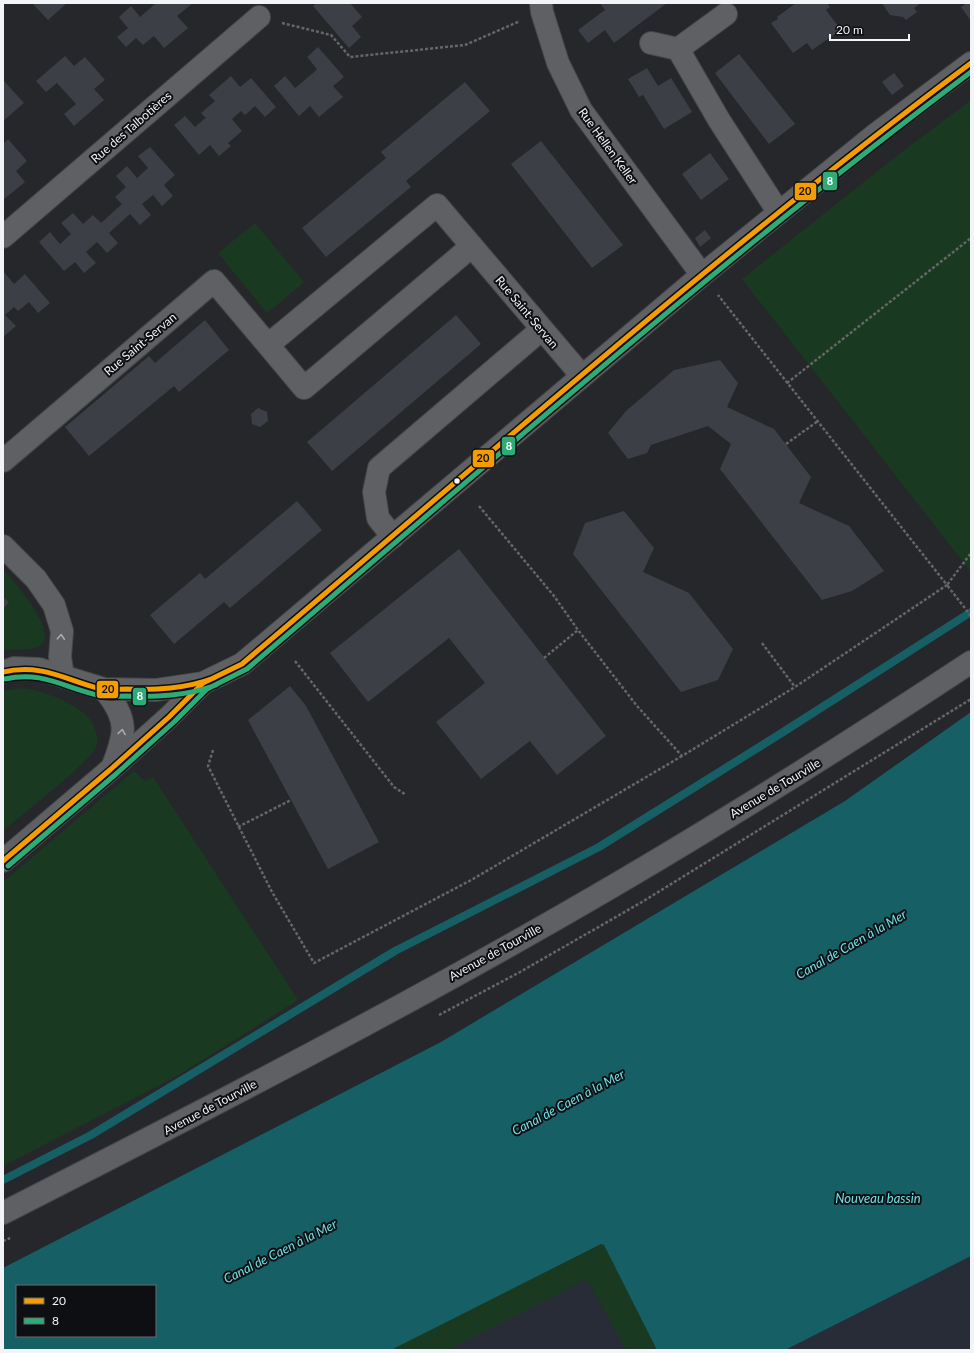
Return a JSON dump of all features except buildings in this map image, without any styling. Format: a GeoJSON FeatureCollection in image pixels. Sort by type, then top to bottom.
{"type":"FeatureCollection","features":[{"type":"Feature","properties":{"kind":"street","name":"Rue Hellen Keller"},"geometry":{"type":"LineString","coordinates":[[542,8],[558,63],[581,110],[702,275]]}},
{"type":"Feature","properties":{"kind":"street"},"geometry":{"type":"LineString","coordinates":[[678,49],[726,14]]}},
{"type":"Feature","properties":{"kind":"street","name":"Rue des Talbotières"},"geometry":{"type":"LineString","coordinates":[[3,236],[259,17]]}},
{"type":"Feature","properties":{"kind":"street"},"geometry":{"type":"LineString","coordinates":[[651,43],[678,49],[719,120],[779,213]]}},
{"type":"Feature","properties":{"kind":"street"},"geometry":{"type":"LineString","coordinates":[[3,672],[14,668],[39,669],[104,689],[156,690],[203,683],[242,664],[702,275],[876,134],[971,63]]}},
{"type":"Feature","properties":{"kind":"street","name":"Rue Saint-Servan"},"geometry":{"type":"LineString","coordinates":[[268,344],[437,205],[582,376]]}},
{"type":"Feature","properties":{"kind":"street","name":"Rue Saint-Servan"},"geometry":{"type":"LineString","coordinates":[[3,461],[214,281],[304,388],[472,246]]}},
{"type":"Feature","properties":{"kind":"street"},"geometry":{"type":"LineString","coordinates":[[393,537],[378,518],[374,492],[379,468],[542,329]]}},
{"type":"Feature","properties":{"kind":"street"},"geometry":{"type":"LineString","coordinates":[[3,546],[36,579],[54,606],[62,631],[60,657],[63,676]]}},
{"type":"Feature","properties":{"kind":"street","name":"Avenue de Tourville"},"geometry":{"type":"LineString","coordinates":[[3,1213],[204,1111],[421,993],[619,882],[860,736],[971,662]]}},
{"type":"Feature","properties":{"kind":"street"},"geometry":{"type":"LineString","coordinates":[[3,862],[111,769],[169,717],[203,683]]}},
{"type":"Feature","properties":{"kind":"street"},"geometry":{"type":"LineString","coordinates":[[104,689],[117,705],[124,726],[119,749],[111,769]]}},
{"type":"Feature","properties":{"kind":"path"},"geometry":{"type":"LineString","coordinates":[[259,17],[331,35],[350,57],[465,45],[542,8]]}},
{"type":"Feature","properties":{"kind":"path"},"geometry":{"type":"LineString","coordinates":[[787,383],[971,238]]}},
{"type":"Feature","properties":{"kind":"path"},"geometry":{"type":"LineString","coordinates":[[718,295],[971,616]]}},
{"type":"Feature","properties":{"kind":"path"},"geometry":{"type":"LineString","coordinates":[[786,444],[818,422]]}},
{"type":"Feature","properties":{"kind":"path"},"geometry":{"type":"LineString","coordinates":[[479,506],[554,596],[578,630],[637,706],[682,756]]}},
{"type":"Feature","properties":{"kind":"path"},"geometry":{"type":"LineString","coordinates":[[213,750],[208,766],[272,892],[314,963],[473,878],[682,756],[794,687],[947,585],[971,553]]}},
{"type":"Feature","properties":{"kind":"path"},"geometry":{"type":"LineString","coordinates":[[544,658],[578,630]]}},
{"type":"Feature","properties":{"kind":"path"},"geometry":{"type":"LineString","coordinates":[[762,643],[794,687]]}},
{"type":"Feature","properties":{"kind":"path"},"geometry":{"type":"LineString","coordinates":[[295,661],[394,787],[406,795]]}},
{"type":"Feature","properties":{"kind":"path"},"geometry":{"type":"LineString","coordinates":[[520,972],[642,902],[971,699]]}},
{"type":"Feature","properties":{"kind":"path"},"geometry":{"type":"LineString","coordinates":[[238,827],[291,800]]}},
{"type":"Feature","properties":{"kind":"shaded area","name":"Nouveau bassin"},"geometry":{"type":"Polygon","coordinates":[[[971,1037],[971,1350],[391,1350],[971,1037]]]}},
{"type":"Feature","properties":{"kind":"green space"},"geometry":{"type":"Polygon","coordinates":[[[971,100],[971,572],[742,279],[899,154],[971,100]]]}},
{"type":"Feature","properties":{"kind":"green space"},"geometry":{"type":"Polygon","coordinates":[[[255,223],[304,282],[267,313],[218,253],[255,223]]]}},
{"type":"Feature","properties":{"kind":"green space"},"geometry":{"type":"Polygon","coordinates":[[[3,570],[34,608],[41,621],[44,632],[44,641],[37,647],[3,650],[3,609],[9,602],[3,597],[3,570]]]}},
{"type":"Feature","properties":{"kind":"green space"},"geometry":{"type":"Polygon","coordinates":[[[21,688],[51,695],[82,712],[87,716],[96,730],[97,741],[96,747],[81,764],[3,831],[3,691],[21,688]]]}},
{"type":"Feature","properties":{"kind":"green space"},"geometry":{"type":"Polygon","coordinates":[[[134,771],[145,781],[153,777],[298,1000],[177,1076],[3,1166],[3,882],[134,771]]]}},
{"type":"Feature","properties":{"kind":"green space"},"geometry":{"type":"Polygon","coordinates":[[[601,1244],[604,1245],[657,1350],[626,1350],[587,1279],[448,1350],[391,1350],[601,1244]]]}},
{"type":"Feature","properties":{"kind":"water","name":"Canal de Caen à la Mer"},"geometry":{"type":"Polygon","coordinates":[[[971,712],[971,1256],[785,1350],[657,1350],[604,1245],[601,1244],[391,1350],[3,1350],[3,1268],[441,1042],[845,801],[971,712]]]}},
{"type":"Feature","properties":{"kind":"waterway"},"geometry":{"type":"LineString","coordinates":[[3,1180],[91,1135],[395,951],[599,847],[971,612]]}},
{"type":"Feature","properties":{"kind":"transit line","name":"20"},"geometry":{"type":"LineString","coordinates":[[3,861],[111,769],[169,717],[203,683],[242,664],[693,282],[877,134],[971,63]]}},
{"type":"Feature","properties":{"kind":"transit line","name":"8"},"geometry":{"type":"LineString","coordinates":[[8,866],[116,774],[174,722],[207,689],[247,669],[604,365],[786,216],[971,72]]}},
{"type":"Feature","properties":{"kind":"transit line","name":"20"},"geometry":{"type":"LineString","coordinates":[[3,672],[17,670],[41,671],[101,689],[181,687],[214,678]]}},
{"type":"Feature","properties":{"kind":"transit line","name":"8"},"geometry":{"type":"LineString","coordinates":[[5,679],[19,677],[43,679],[102,696],[183,694],[216,685]]}}]}
